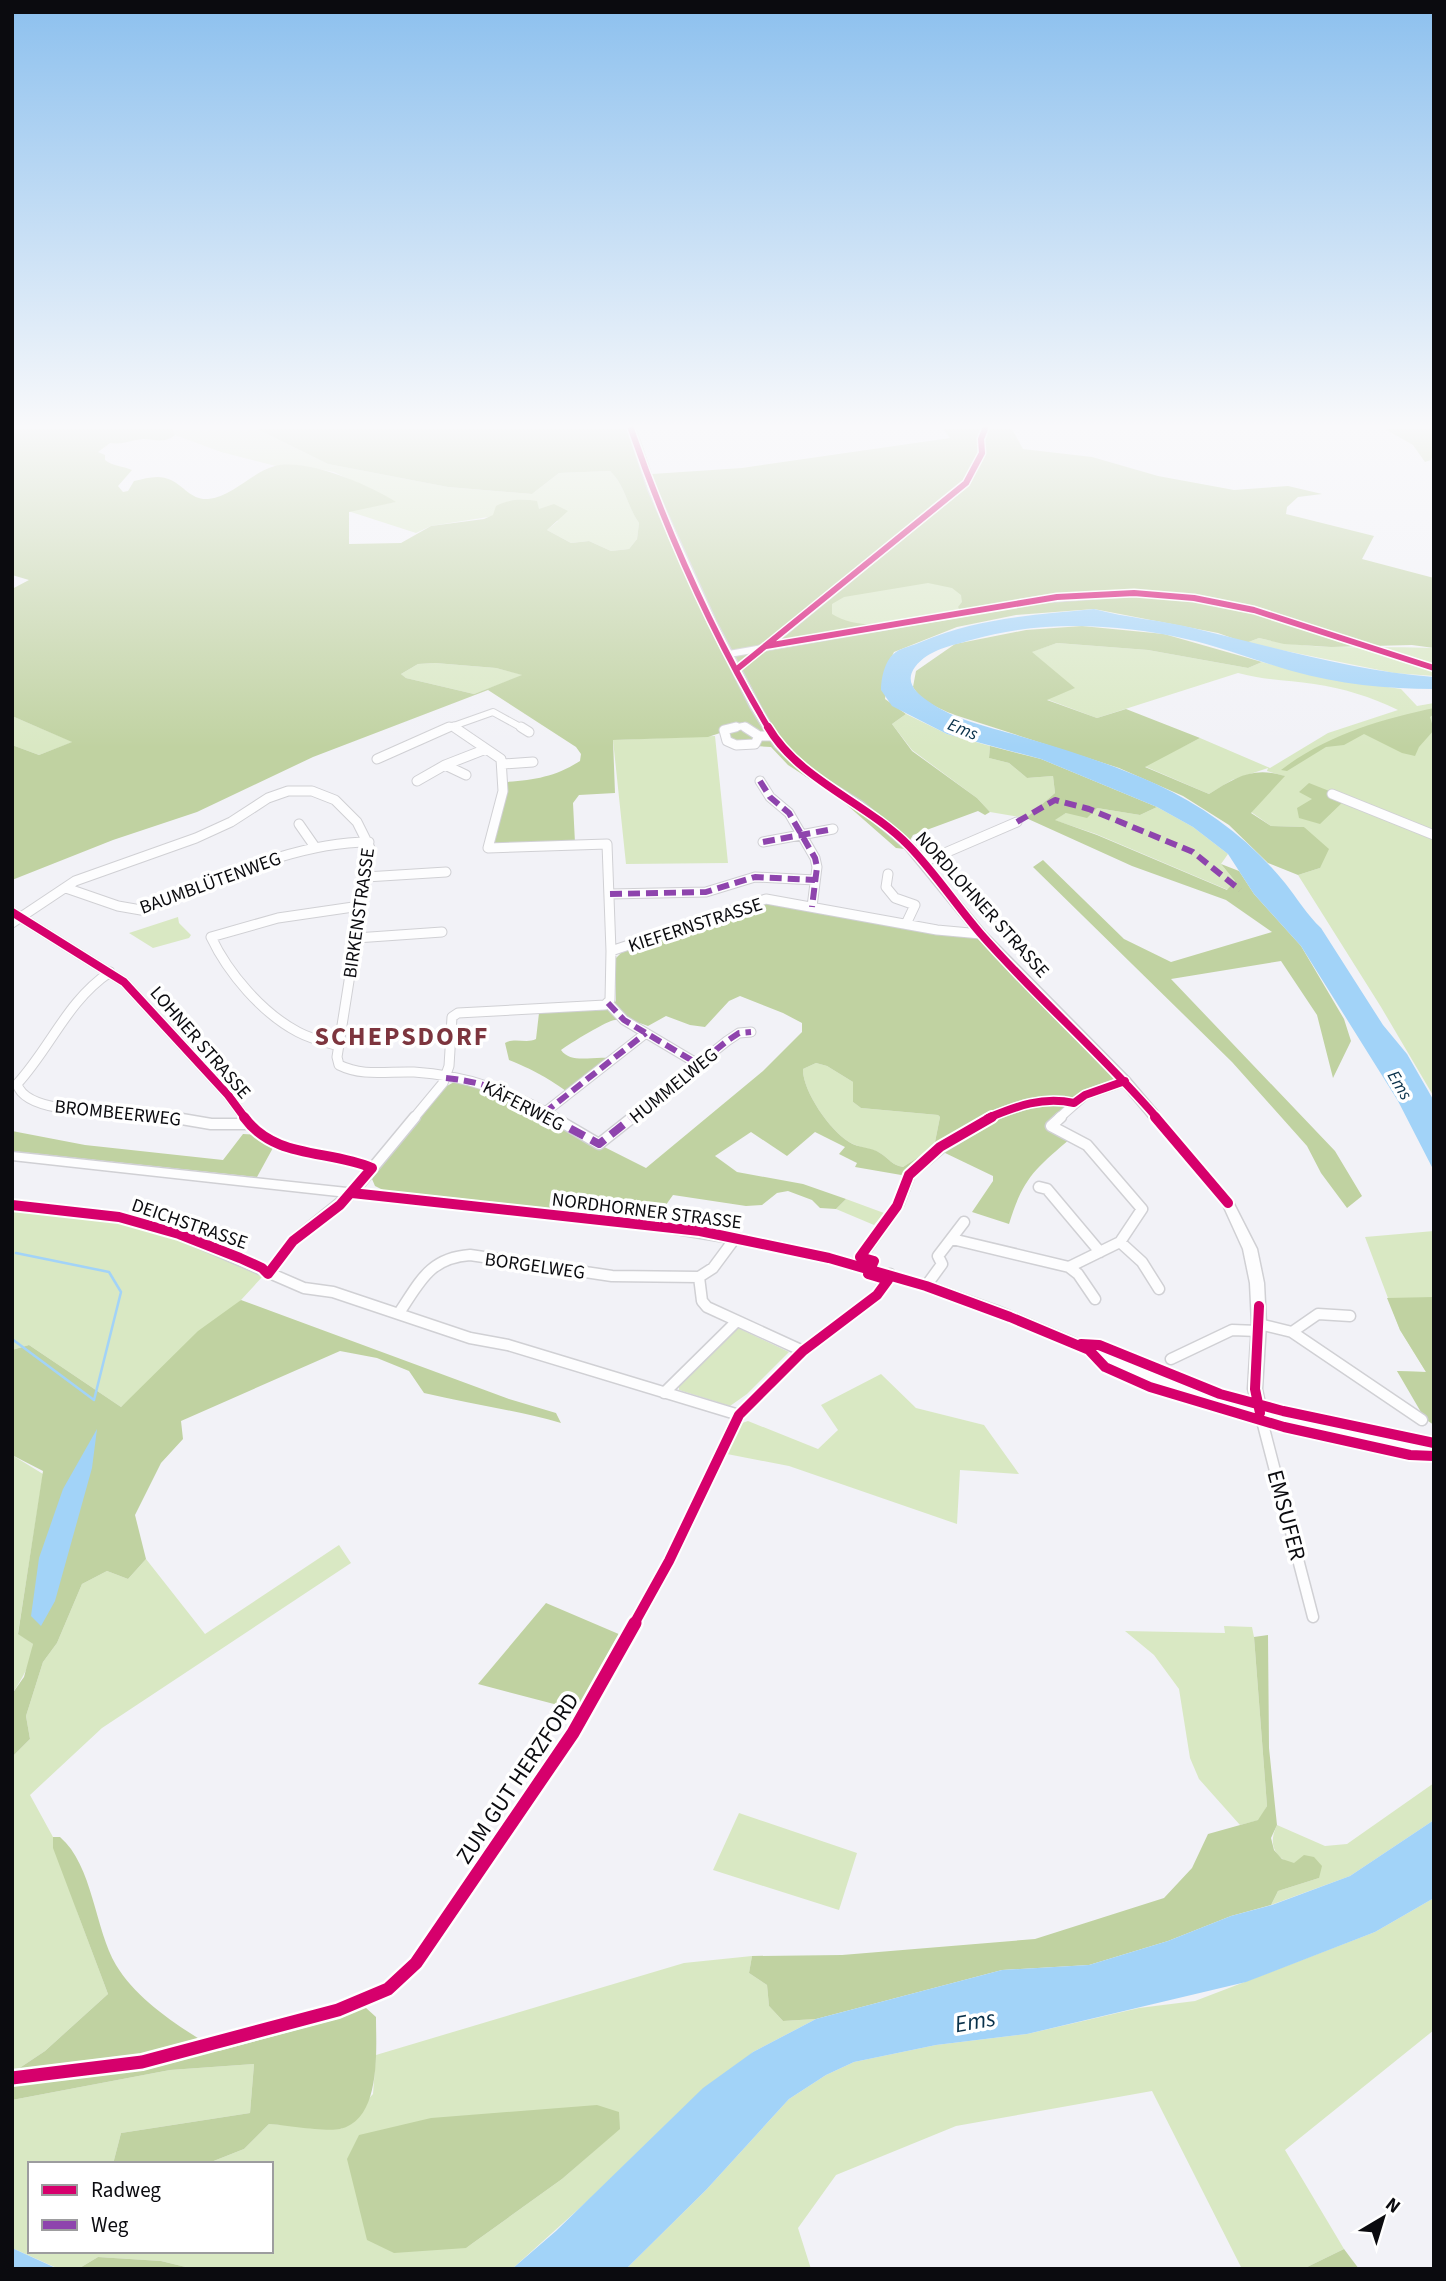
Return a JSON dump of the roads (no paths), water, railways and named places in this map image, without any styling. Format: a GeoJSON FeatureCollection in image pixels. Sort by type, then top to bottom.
{"type":"FeatureCollection","features":[{"type":"Feature","properties":{"kind":"street"},"geometry":{"type":"LineString","coordinates":[[674,535],[729,654],[1037,600],[1117,592],[1175,596],[1236,606],[1434,668]]}},
{"type":"Feature","properties":{"kind":"street"},"geometry":{"type":"LineString","coordinates":[[766,646],[902,535]]}},
{"type":"Feature","properties":{"kind":"street","name":"NORDLOHNER STRASSE"},"geometry":{"type":"LineString","coordinates":[[729,654],[772,736],[799,766],[868,811],[896,833],[924,862],[981,934],[1125,1082],[1213,1183],[1236,1217],[1255,1266],[1258,1327],[1255,1389],[1260,1413]]}},
{"type":"Feature","properties":{"kind":"street"},"geometry":{"type":"LineString","coordinates":[[377,760],[452,726],[493,712],[529,732]]}},
{"type":"Feature","properties":{"kind":"street"},"geometry":{"type":"LineString","coordinates":[[452,726],[503,764],[505,782],[488,848],[607,844],[611,951]]}},
{"type":"Feature","properties":{"kind":"street"},"geometry":{"type":"LineString","coordinates":[[759,736],[772,736]]}},
{"type":"Feature","properties":{"kind":"street"},"geometry":{"type":"LineString","coordinates":[[416,781],[445,765],[486,749]]}},
{"type":"Feature","properties":{"kind":"street"},"geometry":{"type":"LineString","coordinates":[[503,764],[533,762]]}},
{"type":"Feature","properties":{"kind":"street"},"geometry":{"type":"LineString","coordinates":[[445,765],[466,775]]}},
{"type":"Feature","properties":{"kind":"street"},"geometry":{"type":"LineString","coordinates":[[760,781],[770,797],[789,813],[817,863],[812,907]]}},
{"type":"Feature","properties":{"kind":"street","name":"BIRKENSTRASSE"},"geometry":{"type":"LineString","coordinates":[[12,923],[88,876],[212,831],[268,798],[288,791],[313,791],[335,800],[357,822],[369,842],[366,877],[338,1046]]}},
{"type":"Feature","properties":{"kind":"street"},"geometry":{"type":"LineString","coordinates":[[1332,794],[1434,835]]}},
{"type":"Feature","properties":{"kind":"street"},"geometry":{"type":"LineString","coordinates":[[924,862],[1017,822]]}},
{"type":"Feature","properties":{"kind":"street"},"geometry":{"type":"LineString","coordinates":[[299,824],[315,847]]}},
{"type":"Feature","properties":{"kind":"street"},"geometry":{"type":"LineString","coordinates":[[763,842],[833,829]]}},
{"type":"Feature","properties":{"kind":"street","name":"BAUMBLÜTENWEG"},"geometry":{"type":"LineString","coordinates":[[66,888],[118,906],[141,910],[267,862],[315,847],[340,842],[369,842]]}},
{"type":"Feature","properties":{"kind":"street"},"geometry":{"type":"LineString","coordinates":[[366,877],[446,872]]}},
{"type":"Feature","properties":{"kind":"street"},"geometry":{"type":"LineString","coordinates":[[888,874],[886,887],[894,898],[915,905],[906,924]]}},
{"type":"Feature","properties":{"kind":"street"},"geometry":{"type":"LineString","coordinates":[[610,894],[706,892],[755,877],[815,880]]}},
{"type":"Feature","properties":{"kind":"street","name":"KIEFERNSTRASSE"},"geometry":{"type":"LineString","coordinates":[[608,1003],[611,951],[760,900],[981,934]]}},
{"type":"Feature","properties":{"kind":"street"},"geometry":{"type":"LineString","coordinates":[[360,906],[278,918],[211,937],[247,988],[281,1021],[305,1036],[338,1046],[339,1065],[352,1071],[411,1072],[446,1077]]}},
{"type":"Feature","properties":{"kind":"street","name":"LOHNER STRASSE"},"geometry":{"type":"LineString","coordinates":[[12,912],[110,972],[133,990],[228,1095],[250,1124],[286,1149],[358,1162],[372,1168]]}},
{"type":"Feature","properties":{"kind":"street"},"geometry":{"type":"LineString","coordinates":[[356,938],[442,932]]}},
{"type":"Feature","properties":{"kind":"street","name":"BROMBEERWEG"},"geometry":{"type":"LineString","coordinates":[[110,972],[88,987],[76,1000],[30,1071],[15,1083],[24,1096],[51,1105],[148,1113],[230,1127],[250,1124]]}},
{"type":"Feature","properties":{"kind":"street"},"geometry":{"type":"LineString","coordinates":[[268,1274],[293,1241],[352,1193],[446,1077],[452,1017],[458,1013],[600,1007],[608,1003],[624,1020],[698,1064]]}},
{"type":"Feature","properties":{"kind":"street","name":"HUMMELWEG"},"geometry":{"type":"LineString","coordinates":[[599,1144],[739,1033],[751,1032]]}},
{"type":"Feature","properties":{"kind":"street"},"geometry":{"type":"LineString","coordinates":[[544,1114],[646,1033]]}},
{"type":"Feature","properties":{"kind":"street","name":"KÄFERWEG"},"geometry":{"type":"LineString","coordinates":[[446,1077],[491,1086],[599,1144]]}},
{"type":"Feature","properties":{"kind":"street"},"geometry":{"type":"LineString","coordinates":[[1069,1267],[1120,1242],[1142,1209],[1087,1145],[1051,1126],[1085,1095],[1125,1082]]}},
{"type":"Feature","properties":{"kind":"street"},"geometry":{"type":"LineString","coordinates":[[856,1265],[867,1245],[900,1200],[902,1186],[907,1178],[933,1154],[999,1112],[1022,1103],[1051,1097],[1064,1098],[1074,1103]]}},
{"type":"Feature","properties":{"kind":"street","name":"NORDHORNER STRASSE"},"geometry":{"type":"LineString","coordinates":[[12,1156],[736,1237],[856,1265],[926,1286],[1190,1390],[1260,1413],[1321,1429],[1434,1449]]}},
{"type":"Feature","properties":{"kind":"street"},"geometry":{"type":"LineString","coordinates":[[1039,1187],[1047,1189],[1100,1252]]}},
{"type":"Feature","properties":{"kind":"street","name":"DEICHSTRASSE"},"geometry":{"type":"LineString","coordinates":[[12,1205],[119,1217],[189,1238],[304,1288],[332,1292],[470,1338],[508,1345],[739,1415]]}},
{"type":"Feature","properties":{"kind":"street"},"geometry":{"type":"LineString","coordinates":[[926,1286],[942,1264],[938,1256],[964,1222]]}},
{"type":"Feature","properties":{"kind":"street"},"geometry":{"type":"LineString","coordinates":[[736,1237],[713,1268],[699,1277],[702,1301],[708,1307],[803,1351]]}},
{"type":"Feature","properties":{"kind":"street"},"geometry":{"type":"LineString","coordinates":[[952,1239],[1069,1267],[1077,1273],[1095,1299]]}},
{"type":"Feature","properties":{"kind":"street"},"geometry":{"type":"LineString","coordinates":[[1120,1242],[1142,1262],[1159,1289]]}},
{"type":"Feature","properties":{"kind":"street","name":"BORGELWEG"},"geometry":{"type":"LineString","coordinates":[[399,1313],[437,1261],[450,1255],[470,1255],[624,1277],[699,1277]]}},
{"type":"Feature","properties":{"kind":"street","name":"ZUM GUT HERZFORD"},"geometry":{"type":"LineString","coordinates":[[12,2078],[142,2062],[338,2010],[388,1989],[416,1963],[573,1733],[669,1561],[739,1415],[803,1351],[877,1295],[890,1274]]}},
{"type":"Feature","properties":{"kind":"street"},"geometry":{"type":"LineString","coordinates":[[1292,1332],[1312,1315],[1320,1313],[1350,1317]]}},
{"type":"Feature","properties":{"kind":"street"},"geometry":{"type":"LineString","coordinates":[[664,1393],[737,1321]]}},
{"type":"Feature","properties":{"kind":"street"},"geometry":{"type":"LineString","coordinates":[[1171,1359],[1232,1330],[1258,1327],[1292,1332],[1422,1420]]}},
{"type":"Feature","properties":{"kind":"street","name":"EMSUFER"},"geometry":{"type":"LineString","coordinates":[[1260,1413],[1313,1617]]}},
{"type":"Feature","properties":{"kind":"water","name":"Ems"},"geometry":{"type":"Polygon","coordinates":[[[1094,609],[1181,625],[1343,664],[1434,677],[1434,689],[1381,687],[1345,682],[1309,676],[1186,639],[1133,630],[1078,626],[1024,629],[948,646],[921,661],[912,672],[911,682],[919,694],[951,714],[1092,759],[1174,793],[1210,814],[1257,853],[1321,928],[1383,1025],[1407,1054],[1434,1101],[1434,1171],[1398,1101],[1301,946],[1254,894],[1228,854],[1193,827],[1157,807],[1041,759],[947,734],[892,706],[881,690],[886,664],[892,655],[905,648],[942,634],[984,623],[1094,609]]]}},
{"type":"Feature","properties":{"kind":"water"},"geometry":{"type":"Polygon","coordinates":[[[97,1429],[92,1468],[55,1601],[41,1626],[31,1616],[39,1558],[63,1489],[97,1429]]]}},
{"type":"Feature","properties":{"kind":"water","name":"Ems"},"geometry":{"type":"Polygon","coordinates":[[[1434,1820],[1434,1898],[1375,1932],[1246,1982],[1027,2034],[936,2045],[854,2062],[826,2075],[789,2099],[706,2190],[626,2269],[512,2269],[556,2231],[703,2088],[753,2052],[816,2019],[1002,1970],[1089,1965],[1168,1941],[1231,1916],[1272,1905],[1350,1876],[1434,1820]]]}},
{"type":"Feature","properties":{"kind":"water"},"geometry":{"type":"Polygon","coordinates":[[[12,2248],[58,2269],[12,2269],[12,2248]]]}},
{"type":"Feature","properties":{"kind":"waterway"},"geometry":{"type":"LineString","coordinates":[[12,1339],[94,1400],[121,1292],[109,1272],[16,1253]]}},
{"type":"Feature","properties":{"kind":"district","name":"SCHEPSDORF"},"geometry":{"type":"Point","coordinates":[402,1036]}}]}
